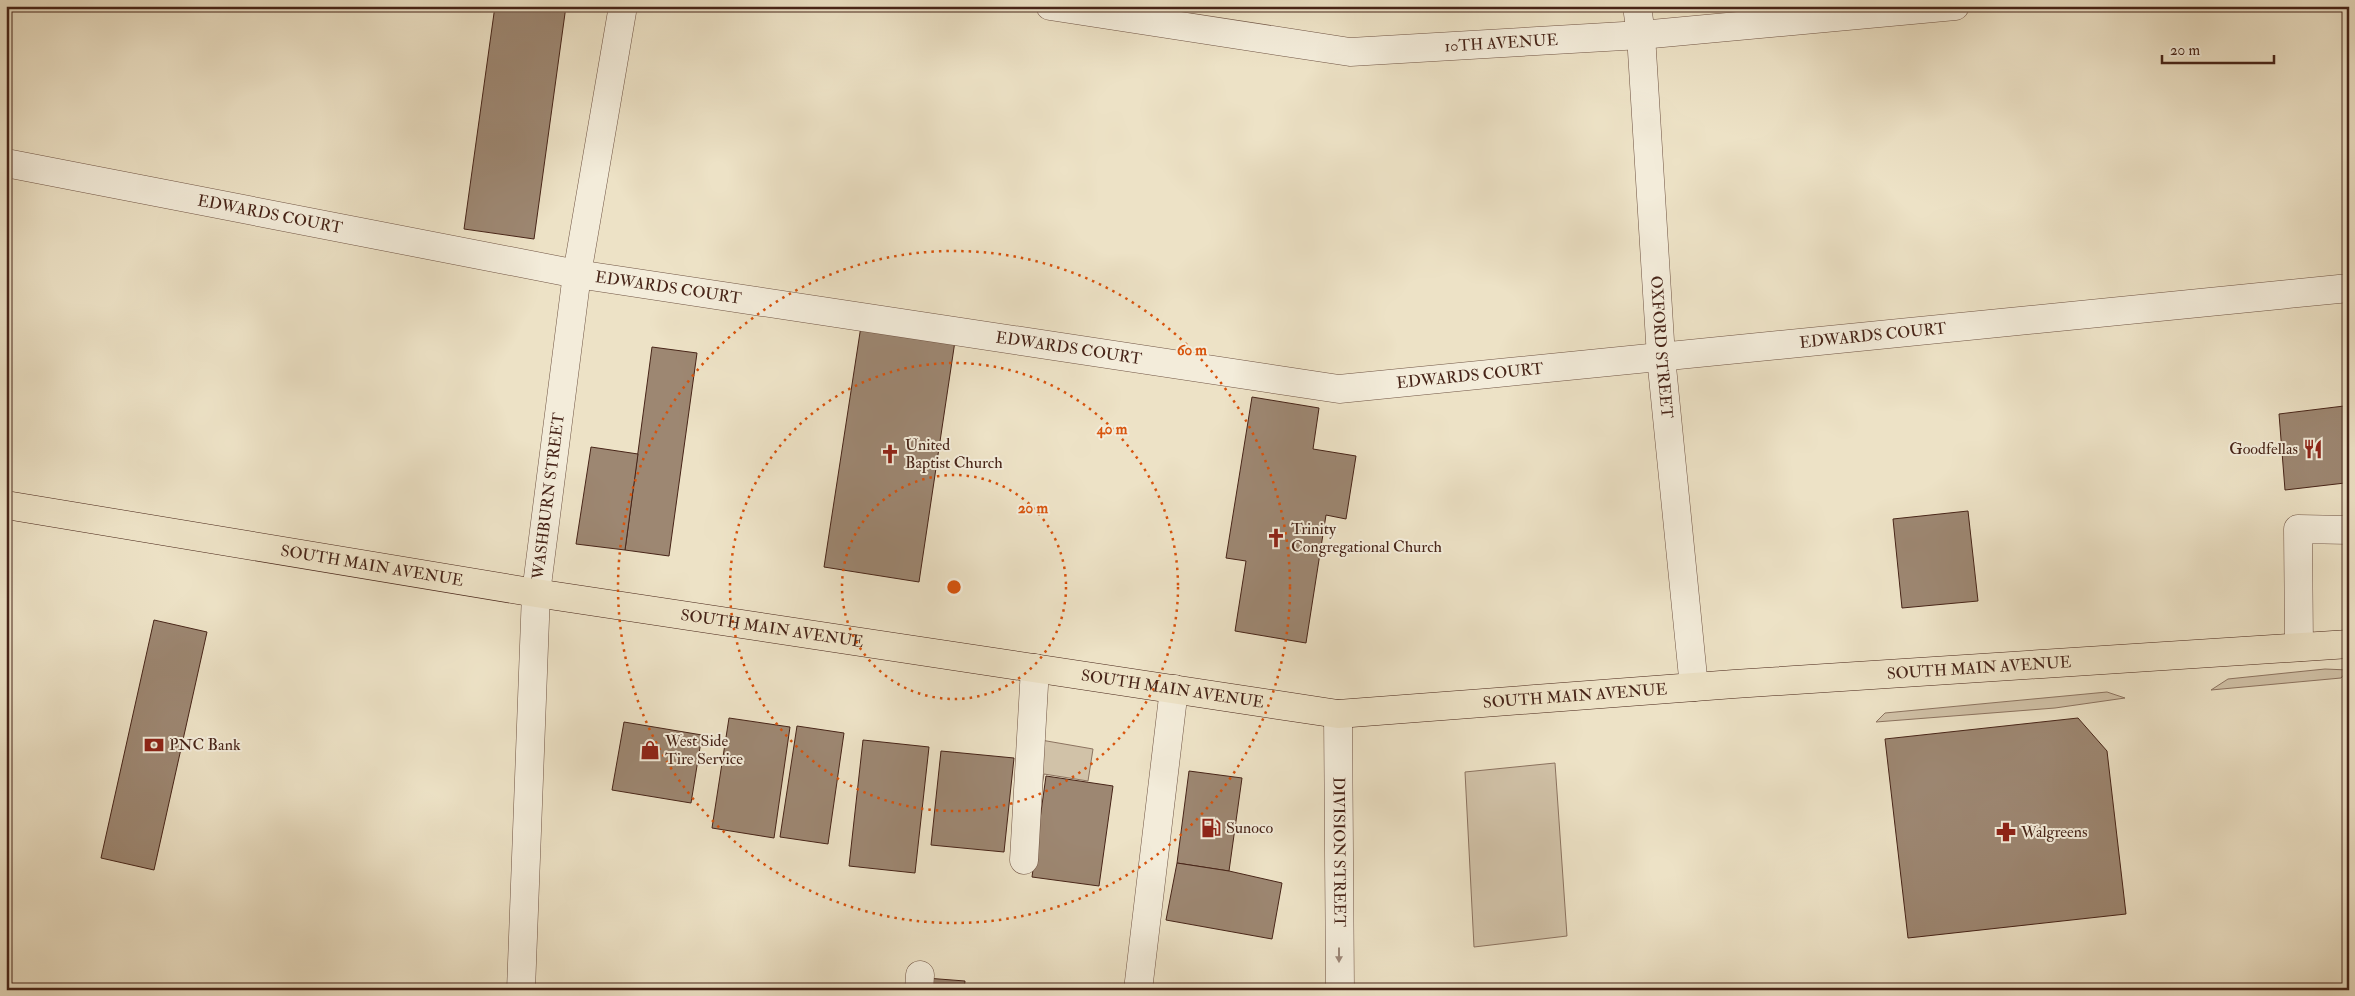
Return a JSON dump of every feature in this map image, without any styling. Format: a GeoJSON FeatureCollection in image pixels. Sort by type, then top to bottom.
{"type":"FeatureCollection","features":[{"type":"Feature","properties":{"kind":"main road","name":"SOUTH MAIN AVENUE"},"geometry":{"type":"LineString","coordinates":[[6,505],[536,593],[1338,714],[1694,687],[2349,644]]}},
{"type":"Feature","properties":{"kind":"street","name":"WASHBURN STREET"},"geometry":{"type":"LineString","coordinates":[[521,990],[536,593],[577,274],[623,6]]}},
{"type":"Feature","properties":{"kind":"street","name":"10TH AVENUE"},"geometry":{"type":"LineString","coordinates":[[1050,6],[1350,52],[1641,35],[1955,6]]}},
{"type":"Feature","properties":{"kind":"street","name":"OXFORD STREET"},"geometry":{"type":"LineString","coordinates":[[1637,6],[1641,35],[1661,357],[1694,687]]}},
{"type":"Feature","properties":{"kind":"street","name":"EDWARDS COURT"},"geometry":{"type":"LineString","coordinates":[[6,163],[577,274],[1339,389],[2349,288]]}},
{"type":"Feature","properties":{"kind":"street"},"geometry":{"type":"LineString","coordinates":[[2299,647],[2298,529],[2349,530]]}},
{"type":"Feature","properties":{"kind":"street"},"geometry":{"type":"LineString","coordinates":[[1024,860],[1035,668]]}},
{"type":"Feature","properties":{"kind":"street"},"geometry":{"type":"LineString","coordinates":[[1138,990],[1174,689]]}},
{"type":"Feature","properties":{"kind":"street","name":"DIVISION STREET"},"geometry":{"type":"LineString","coordinates":[[1338,714],[1340,990]]}},
{"type":"Feature","properties":{"kind":"shaded area"},"geometry":{"type":"Polygon","coordinates":[[[2325,669],[2348,670],[2341,678],[2211,690],[2228,679],[2325,669]]]}},
{"type":"Feature","properties":{"kind":"shaded area"},"geometry":{"type":"Polygon","coordinates":[[[2107,692],[2125,698],[2055,708],[1876,722],[1885,713],[2107,692]]]}},
{"type":"Feature","properties":{"kind":"shaded area"},"geometry":{"type":"Polygon","coordinates":[[[1041,740],[1093,749],[1088,781],[1044,774],[1041,793],[1041,740]]]}},
{"type":"Feature","properties":{"kind":"shaded area"},"geometry":{"type":"Polygon","coordinates":[[[1555,763],[1567,936],[1474,947],[1465,772],[1555,763]]]}},
{"type":"Feature","properties":{"kind":"building"},"geometry":{"type":"Polygon","coordinates":[[[495,6],[566,6],[534,239],[464,229],[495,6]]]}},
{"type":"Feature","properties":{"kind":"building","name":"United Baptist Church"},"geometry":{"type":"Polygon","coordinates":[[[861,326],[955,341],[919,582],[824,567],[861,326]]]}},
{"type":"Feature","properties":{"kind":"building"},"geometry":{"type":"Polygon","coordinates":[[[652,347],[697,353],[669,556],[625,550],[652,347]]]}},
{"type":"Feature","properties":{"kind":"building","name":"Trinity Congregational Church"},"geometry":{"type":"Polygon","coordinates":[[[1252,397],[1319,408],[1313,449],[1356,456],[1346,519],[1326,515],[1306,643],[1235,631],[1246,561],[1226,558],[1252,397]]]}},
{"type":"Feature","properties":{"kind":"building","name":"Goodfellas"},"geometry":{"type":"Polygon","coordinates":[[[2344,406],[2345,483],[2285,490],[2279,414],[2344,406]]]}},
{"type":"Feature","properties":{"kind":"building"},"geometry":{"type":"Polygon","coordinates":[[[591,447],[638,454],[625,550],[576,544],[591,447]]]}},
{"type":"Feature","properties":{"kind":"building"},"geometry":{"type":"Polygon","coordinates":[[[1968,511],[1978,601],[1902,608],[1893,519],[1968,511]]]}},
{"type":"Feature","properties":{"kind":"building","name":"PNC Bank"},"geometry":{"type":"Polygon","coordinates":[[[154,620],[207,632],[154,870],[101,858],[154,620]]]}},
{"type":"Feature","properties":{"kind":"building"},"geometry":{"type":"Polygon","coordinates":[[[729,718],[790,727],[774,838],[712,828],[729,718]]]}},
{"type":"Feature","properties":{"kind":"building","name":"Walgreens"},"geometry":{"type":"Polygon","coordinates":[[[2078,718],[2107,751],[2126,914],[1908,938],[1885,739],[2078,718]]]}},
{"type":"Feature","properties":{"kind":"building"},"geometry":{"type":"Polygon","coordinates":[[[624,722],[702,735],[691,803],[612,790],[624,722]]]}},
{"type":"Feature","properties":{"kind":"building"},"geometry":{"type":"Polygon","coordinates":[[[797,726],[844,733],[828,844],[780,837],[797,726]]]}},
{"type":"Feature","properties":{"kind":"building"},"geometry":{"type":"Polygon","coordinates":[[[863,740],[929,747],[915,873],[849,866],[863,740]]]}},
{"type":"Feature","properties":{"kind":"building"},"geometry":{"type":"Polygon","coordinates":[[[941,751],[1014,758],[1004,852],[931,845],[941,751]]]}},
{"type":"Feature","properties":{"kind":"building"},"geometry":{"type":"Polygon","coordinates":[[[1189,771],[1242,778],[1229,871],[1177,863],[1189,771]]]}},
{"type":"Feature","properties":{"kind":"building"},"geometry":{"type":"Polygon","coordinates":[[[1046,776],[1113,786],[1099,886],[1032,877],[1046,776]]]}},
{"type":"Feature","properties":{"kind":"building"},"geometry":{"type":"Polygon","coordinates":[[[1177,863],[1229,871],[1282,883],[1272,939],[1166,920],[1177,863]]]}},
{"type":"Feature","properties":{"kind":"building"},"geometry":{"type":"Polygon","coordinates":[[[926,978],[965,981],[964,990],[925,990],[926,978]]]}},
{"type":"Feature","properties":{"kind":"place","name":"Goodfellas"},"geometry":{"type":"Point","coordinates":[2313,449]}},
{"type":"Feature","properties":{"kind":"place","name":"United Baptist Church"},"geometry":{"type":"Point","coordinates":[890,454]}},
{"type":"Feature","properties":{"kind":"place","name":"Trinity Congregational Church"},"geometry":{"type":"Point","coordinates":[1276,538]}},
{"type":"Feature","properties":{"kind":"place","name":"PNC Bank"},"geometry":{"type":"Point","coordinates":[154,745]}},
{"type":"Feature","properties":{"kind":"place","name":"West Side Tire Service"},"geometry":{"type":"Point","coordinates":[650,750]}},
{"type":"Feature","properties":{"kind":"place","name":"Sunoco"},"geometry":{"type":"Point","coordinates":[1211,828]}},
{"type":"Feature","properties":{"kind":"place","name":"Walgreens"},"geometry":{"type":"Point","coordinates":[2006,832]}}]}
